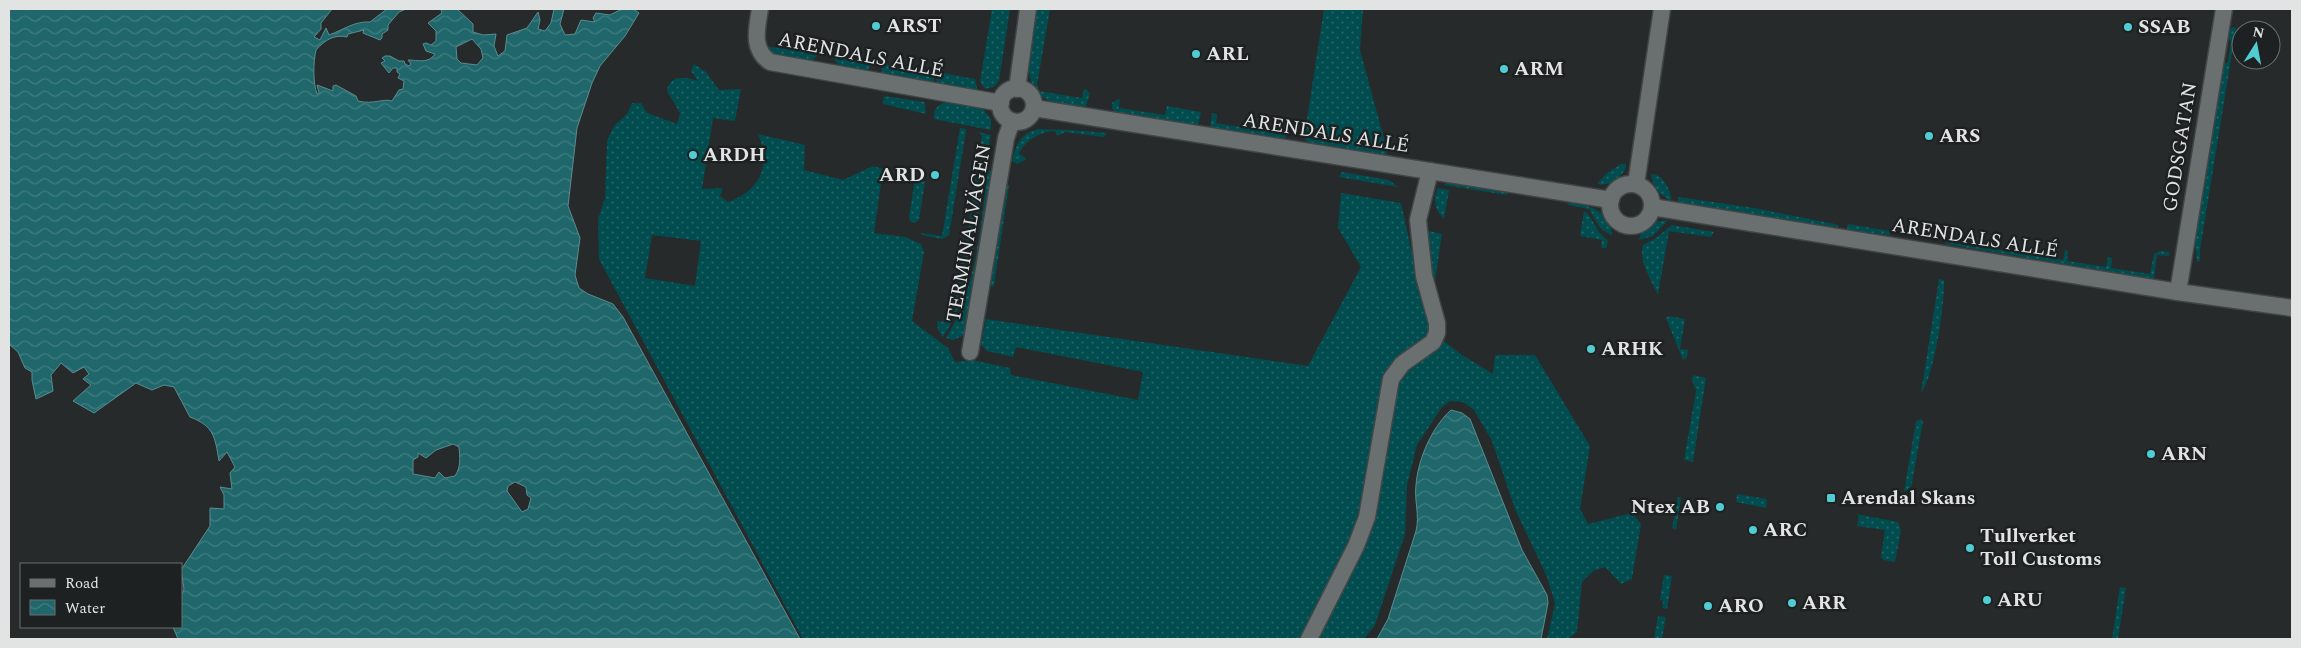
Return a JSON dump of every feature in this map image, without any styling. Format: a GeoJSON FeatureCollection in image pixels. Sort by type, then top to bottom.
{"type":"FeatureCollection","features":[{"type":"Feature","properties":{"kind":"street","name":"ARENDALS ALLÉ"},"geometry":{"type":"LineString","coordinates":[[760,9],[757,48],[762,57],[770,62],[1001,103]]}},
{"type":"Feature","properties":{"kind":"street"},"geometry":{"type":"LineString","coordinates":[[1017,89],[1028,9]]}},
{"type":"Feature","properties":{"kind":"street"},"geometry":{"type":"LineString","coordinates":[[1636,184],[1662,9]]}},
{"type":"Feature","properties":{"kind":"street","name":"GODSGATAN"},"geometry":{"type":"LineString","coordinates":[[2178,292],[2224,9]]}},
{"type":"Feature","properties":{"kind":"street"},"geometry":{"type":"LineString","coordinates":[[1017,89],[1030,94],[1034,108],[1026,120],[1012,121],[1004,115],[1001,103],[1007,93],[1017,89]]}},
{"type":"Feature","properties":{"kind":"street","name":"ARENDALS ALLÉ"},"geometry":{"type":"LineString","coordinates":[[1034,108],[1611,200]]}},
{"type":"Feature","properties":{"kind":"street","name":"TERMINALVÄGEN"},"geometry":{"type":"LineString","coordinates":[[970,352],[1006,138],[1012,121]]}},
{"type":"Feature","properties":{"kind":"street"},"geometry":{"type":"LineString","coordinates":[[1309,639],[1356,546],[1367,517],[1391,379],[1402,364],[1433,342],[1436,333],[1437,323],[1424,276],[1418,220],[1430,171]]}},
{"type":"Feature","properties":{"kind":"street"},"geometry":{"type":"LineString","coordinates":[[1636,184],[1648,192],[1652,207],[1650,214],[1644,221],[1636,225],[1628,225],[1620,222],[1614,216],[1610,208],[1611,200],[1615,191],[1620,187],[1636,184]]}},
{"type":"Feature","properties":{"kind":"street","name":"ARENDALS ALLÉ"},"geometry":{"type":"LineString","coordinates":[[1652,207],[2178,292],[2292,308]]}},
{"type":"Feature","properties":{"kind":"shaded area"},"geometry":{"type":"Polygon","coordinates":[[[992,9],[1010,9],[999,81],[994,87],[985,89],[980,82],[992,9]]]}},
{"type":"Feature","properties":{"kind":"shaded area"},"geometry":{"type":"Polygon","coordinates":[[[1034,9],[1050,9],[1037,85],[1039,91],[1082,98],[1084,89],[1086,89],[1090,94],[1086,106],[1058,103],[1044,98],[1035,89],[1030,78],[1028,65],[1034,9]]]}},
{"type":"Feature","properties":{"kind":"shaded area"},"geometry":{"type":"Polygon","coordinates":[[[1324,9],[1363,9],[1360,50],[1387,156],[1310,144],[1304,138],[1324,9]]]}},
{"type":"Feature","properties":{"kind":"shaded area"},"geometry":{"type":"Polygon","coordinates":[[[2231,28],[2231,41],[2228,39],[2229,30],[2231,28]]]}},
{"type":"Feature","properties":{"kind":"shaded area"},"geometry":{"type":"Polygon","coordinates":[[[2231,41],[2231,59],[2200,250],[2200,261],[2197,262],[2195,243],[2224,64],[2228,62],[2231,41]]]}},
{"type":"Feature","properties":{"kind":"shaded area"},"geometry":{"type":"Polygon","coordinates":[[[765,46],[819,54],[809,63],[797,62],[774,55],[765,46]]]}},
{"type":"Feature","properties":{"kind":"shaded area"},"geometry":{"type":"Polygon","coordinates":[[[831,56],[872,62],[867,73],[842,69],[831,56]]]}},
{"type":"Feature","properties":{"kind":"shaded area"},"geometry":{"type":"Polygon","coordinates":[[[694,64],[706,72],[719,90],[741,89],[735,121],[713,118],[702,189],[723,188],[720,196],[728,202],[748,191],[760,176],[763,167],[764,157],[758,134],[805,145],[804,170],[843,180],[873,166],[883,169],[874,233],[905,237],[921,244],[924,252],[912,321],[948,348],[955,362],[972,360],[1010,368],[1011,375],[1138,400],[1143,372],[1016,347],[1013,357],[987,351],[981,345],[986,319],[1308,366],[1361,267],[1338,228],[1341,193],[1401,203],[1429,330],[1462,355],[1493,374],[1495,355],[1535,355],[1590,446],[1580,509],[1588,524],[1632,513],[1641,524],[1632,579],[1621,584],[1605,567],[1593,571],[1582,582],[1577,632],[1568,639],[1547,639],[1555,604],[1547,577],[1515,509],[1492,441],[1474,410],[1463,402],[1450,401],[1442,407],[1417,445],[1407,485],[1405,534],[1375,625],[1364,639],[803,639],[599,259],[598,219],[605,198],[607,141],[614,126],[627,114],[632,103],[641,103],[647,113],[677,124],[680,113],[667,91],[668,86],[674,79],[678,78],[698,81],[691,71],[694,64]],[[652,235],[645,278],[695,286],[701,241],[652,235]]]}},
{"type":"Feature","properties":{"kind":"shaded area"},"geometry":{"type":"Polygon","coordinates":[[[882,64],[935,72],[933,84],[882,75],[882,64]]]}},
{"type":"Feature","properties":{"kind":"shaded area"},"geometry":{"type":"Polygon","coordinates":[[[937,72],[975,79],[978,92],[936,85],[937,72]]]}},
{"type":"Feature","properties":{"kind":"shaded area"},"geometry":{"type":"Polygon","coordinates":[[[884,96],[925,102],[926,114],[883,104],[884,96]]]}},
{"type":"Feature","properties":{"kind":"shaded area"},"geometry":{"type":"Polygon","coordinates":[[[1120,99],[1119,108],[1165,115],[1167,106],[1201,112],[1198,126],[1116,112],[1112,109],[1112,103],[1120,99]]]}},
{"type":"Feature","properties":{"kind":"shaded area"},"geometry":{"type":"Polygon","coordinates":[[[950,101],[982,108],[991,119],[991,130],[934,119],[936,109],[943,103],[950,101]]]}},
{"type":"Feature","properties":{"kind":"shaded area"},"geometry":{"type":"Polygon","coordinates":[[[1212,113],[1217,114],[1216,123],[1282,134],[1284,125],[1289,129],[1289,133],[1284,139],[1210,128],[1212,113]]]}},
{"type":"Feature","properties":{"kind":"shaded area"},"geometry":{"type":"Polygon","coordinates":[[[960,128],[966,129],[966,131],[949,235],[942,239],[922,235],[921,233],[942,236],[960,128]]]}},
{"type":"Feature","properties":{"kind":"shaded area"},"geometry":{"type":"Polygon","coordinates":[[[1038,129],[1107,133],[1104,137],[1065,132],[1057,136],[1055,131],[1050,131],[1029,141],[1021,149],[1019,154],[1026,158],[1025,160],[1017,164],[1012,161],[1020,140],[1038,129]]]}},
{"type":"Feature","properties":{"kind":"shaded area"},"geometry":{"type":"Polygon","coordinates":[[[978,132],[991,135],[987,156],[976,153],[979,151],[982,136],[978,132]]]}},
{"type":"Feature","properties":{"kind":"shaded area"},"geometry":{"type":"Polygon","coordinates":[[[1621,164],[1626,164],[1626,168],[1617,179],[1606,184],[1597,184],[1607,173],[1621,164]]]}},
{"type":"Feature","properties":{"kind":"shaded area"},"geometry":{"type":"Polygon","coordinates":[[[971,167],[985,169],[977,234],[962,298],[954,318],[943,337],[938,330],[937,321],[946,322],[961,259],[965,250],[976,176],[969,170],[971,167]]]}},
{"type":"Feature","properties":{"kind":"shaded area"},"geometry":{"type":"Polygon","coordinates":[[[988,170],[992,171],[993,176],[965,335],[953,340],[946,338],[965,298],[971,278],[976,257],[988,170]]]}},
{"type":"Feature","properties":{"kind":"shaded area"},"geometry":{"type":"Polygon","coordinates":[[[1342,172],[1389,180],[1398,187],[1339,177],[1342,172]]]}},
{"type":"Feature","properties":{"kind":"shaded area"},"geometry":{"type":"Polygon","coordinates":[[[1651,174],[1659,176],[1665,183],[1670,192],[1671,201],[1655,190],[1651,174]]]}},
{"type":"Feature","properties":{"kind":"shaded area"},"geometry":{"type":"Polygon","coordinates":[[[917,177],[922,178],[925,182],[919,220],[915,223],[910,221],[909,217],[915,179],[917,177]]]}},
{"type":"Feature","properties":{"kind":"shaded area"},"geometry":{"type":"Polygon","coordinates":[[[1446,183],[1507,192],[1507,195],[1444,185],[1446,183]]]}},
{"type":"Feature","properties":{"kind":"shaded area"},"geometry":{"type":"Polygon","coordinates":[[[1009,185],[994,286],[992,287],[989,286],[1005,186],[1009,185]]]}},
{"type":"Feature","properties":{"kind":"shaded area"},"geometry":{"type":"Polygon","coordinates":[[[1438,188],[1449,190],[1444,219],[1435,205],[1438,188]]]}},
{"type":"Feature","properties":{"kind":"shaded area"},"geometry":{"type":"Polygon","coordinates":[[[1678,197],[1754,208],[1839,225],[1837,228],[1678,202],[1678,197]]]}},
{"type":"Feature","properties":{"kind":"shaded area"},"geometry":{"type":"Polygon","coordinates":[[[1569,202],[1591,207],[1604,215],[1611,227],[1612,236],[1600,228],[1589,209],[1568,205],[1569,202]]]}},
{"type":"Feature","properties":{"kind":"shaded area"},"geometry":{"type":"Polygon","coordinates":[[[1584,211],[1608,241],[1606,248],[1601,248],[1602,240],[1580,236],[1584,211]]]}},
{"type":"Feature","properties":{"kind":"shaded area"},"geometry":{"type":"Polygon","coordinates":[[[1668,220],[1653,236],[1639,240],[1640,235],[1650,225],[1668,220]]]}},
{"type":"Feature","properties":{"kind":"shaded area"},"geometry":{"type":"Polygon","coordinates":[[[1848,224],[1890,231],[1890,235],[1847,230],[1848,224]]]}},
{"type":"Feature","properties":{"kind":"shaded area"},"geometry":{"type":"Polygon","coordinates":[[[1672,225],[1714,232],[1711,237],[1669,231],[1658,295],[1644,264],[1642,257],[1643,245],[1656,238],[1672,225]]]}},
{"type":"Feature","properties":{"kind":"shaded area"},"geometry":{"type":"Polygon","coordinates":[[[1425,232],[1442,234],[1433,295],[1425,232]]]}},
{"type":"Feature","properties":{"kind":"shaded area"},"geometry":{"type":"Polygon","coordinates":[[[1978,237],[1982,238],[1981,247],[2020,253],[2021,244],[2025,244],[2025,254],[2063,260],[2065,250],[2068,251],[2067,261],[2106,267],[2108,257],[2112,258],[2111,268],[2150,274],[2154,254],[2160,251],[2169,252],[2169,256],[2157,255],[2154,279],[1945,244],[1946,241],[1976,247],[1978,237]]]}},
{"type":"Feature","properties":{"kind":"shaded area"},"geometry":{"type":"Polygon","coordinates":[[[1939,279],[1944,280],[1941,321],[1930,371],[1921,393],[1939,279]]]}},
{"type":"Feature","properties":{"kind":"shaded area"},"geometry":{"type":"Polygon","coordinates":[[[1669,316],[1685,319],[1680,349],[1688,350],[1687,357],[1683,360],[1666,318],[1669,316]]]}},
{"type":"Feature","properties":{"kind":"shaded area"},"geometry":{"type":"Polygon","coordinates":[[[1693,375],[1706,378],[1693,462],[1684,460],[1696,391],[1692,380],[1693,375]]]}},
{"type":"Feature","properties":{"kind":"shaded area"},"geometry":{"type":"Polygon","coordinates":[[[1921,419],[1923,421],[1912,483],[1911,487],[1904,492],[1916,421],[1921,419]]]}},
{"type":"Feature","properties":{"kind":"shaded area"},"geometry":{"type":"Polygon","coordinates":[[[1737,494],[1767,499],[1766,508],[1736,502],[1737,494]]]}},
{"type":"Feature","properties":{"kind":"shaded area"},"geometry":{"type":"Polygon","coordinates":[[[1678,497],[1681,498],[1676,530],[1672,528],[1678,497]]]}},
{"type":"Feature","properties":{"kind":"shaded area"},"geometry":{"type":"Polygon","coordinates":[[[1856,514],[1898,522],[1901,531],[1895,562],[1883,560],[1881,557],[1885,530],[1857,526],[1859,516],[1856,514]]]}},
{"type":"Feature","properties":{"kind":"shaded area"},"geometry":{"type":"Polygon","coordinates":[[[1664,575],[1672,576],[1667,609],[1662,608],[1663,601],[1660,600],[1664,575]]]}},
{"type":"Feature","properties":{"kind":"shaded area"},"geometry":{"type":"Polygon","coordinates":[[[2120,587],[2126,588],[2118,639],[2112,639],[2120,587]]]}},
{"type":"Feature","properties":{"kind":"shaded area"},"geometry":{"type":"Polygon","coordinates":[[[1658,616],[1666,617],[1662,639],[1654,639],[1658,616]]]}},
{"type":"Feature","properties":{"kind":"water"},"geometry":{"type":"Polygon","coordinates":[[[628,8],[635,10],[639,13],[625,36],[600,66],[592,83],[577,128],[568,206],[580,238],[575,275],[579,288],[588,294],[613,304],[623,317],[800,639],[178,639],[173,628],[182,628],[182,594],[184,589],[182,568],[210,526],[210,508],[224,509],[224,495],[220,487],[232,489],[230,473],[235,467],[227,452],[219,461],[212,433],[204,424],[190,417],[174,387],[164,385],[152,390],[136,383],[94,413],[73,401],[91,385],[83,379],[89,374],[84,367],[73,373],[61,363],[51,375],[53,391],[36,399],[32,372],[25,368],[18,352],[9,344],[9,9],[332,9],[321,23],[321,29],[314,37],[320,40],[326,28],[329,35],[355,24],[370,22],[387,9],[406,9],[399,12],[388,25],[388,30],[382,34],[380,40],[363,33],[364,30],[348,34],[347,37],[338,36],[330,39],[316,50],[314,73],[317,94],[319,93],[317,85],[333,91],[333,86],[336,85],[356,96],[358,101],[369,102],[392,101],[399,90],[403,89],[404,81],[398,78],[400,74],[397,72],[397,68],[393,68],[389,73],[381,63],[385,61],[382,58],[390,56],[399,61],[404,61],[409,66],[411,64],[408,60],[426,60],[435,54],[426,51],[423,44],[431,45],[436,41],[436,31],[428,23],[442,13],[441,9],[457,9],[473,24],[473,32],[483,35],[496,34],[494,46],[498,56],[505,51],[507,35],[527,28],[538,12],[540,20],[538,29],[545,31],[551,23],[554,9],[564,9],[560,24],[565,35],[575,34],[581,20],[595,22],[593,18],[596,13],[610,15],[628,8]],[[472,39],[456,47],[457,59],[461,63],[477,65],[483,58],[481,49],[472,39]],[[453,444],[436,450],[426,458],[418,453],[418,457],[413,460],[413,474],[435,478],[439,472],[445,478],[455,476],[460,459],[459,447],[453,444]],[[515,482],[508,486],[507,491],[522,512],[528,509],[531,498],[527,495],[526,487],[515,482]]]}},
{"type":"Feature","properties":{"kind":"water"},"geometry":{"type":"Polygon","coordinates":[[[1451,410],[1462,413],[1470,419],[1522,550],[1547,595],[1548,603],[1541,639],[1377,639],[1388,619],[1416,531],[1416,485],[1423,454],[1432,434],[1451,410]]]}},
{"type":"Feature","properties":{"kind":"place","name":"ARST"},"geometry":{"type":"Point","coordinates":[876,26]}},
{"type":"Feature","properties":{"kind":"place","name":"SSAB"},"geometry":{"type":"Point","coordinates":[2128,27]}},
{"type":"Feature","properties":{"kind":"place","name":"ARL"},"geometry":{"type":"Point","coordinates":[1196,54]}},
{"type":"Feature","properties":{"kind":"place","name":"ARM"},"geometry":{"type":"Point","coordinates":[1504,69]}},
{"type":"Feature","properties":{"kind":"place","name":"ARS"},"geometry":{"type":"Point","coordinates":[1929,136]}},
{"type":"Feature","properties":{"kind":"place","name":"ARDH"},"geometry":{"type":"Point","coordinates":[693,155]}},
{"type":"Feature","properties":{"kind":"place","name":"ARD"},"geometry":{"type":"Point","coordinates":[935,175]}},
{"type":"Feature","properties":{"kind":"place","name":"ARHK"},"geometry":{"type":"Point","coordinates":[1591,349]}},
{"type":"Feature","properties":{"kind":"place","name":"ARN"},"geometry":{"type":"Point","coordinates":[2151,454]}},
{"type":"Feature","properties":{"kind":"place","name":"Arendal Skans"},"geometry":{"type":"Point","coordinates":[1831,498]}},
{"type":"Feature","properties":{"kind":"place","name":"Ntex AB"},"geometry":{"type":"Point","coordinates":[1720,507]}},
{"type":"Feature","properties":{"kind":"place","name":"ARC"},"geometry":{"type":"Point","coordinates":[1753,530]}},
{"type":"Feature","properties":{"kind":"place","name":"Tullverket Toll Customs"},"geometry":{"type":"Point","coordinates":[1970,548]}},
{"type":"Feature","properties":{"kind":"place","name":"ARU"},"geometry":{"type":"Point","coordinates":[1987,600]}},
{"type":"Feature","properties":{"kind":"place","name":"ARR"},"geometry":{"type":"Point","coordinates":[1792,603]}},
{"type":"Feature","properties":{"kind":"place","name":"ARO"},"geometry":{"type":"Point","coordinates":[1708,606]}}]}
